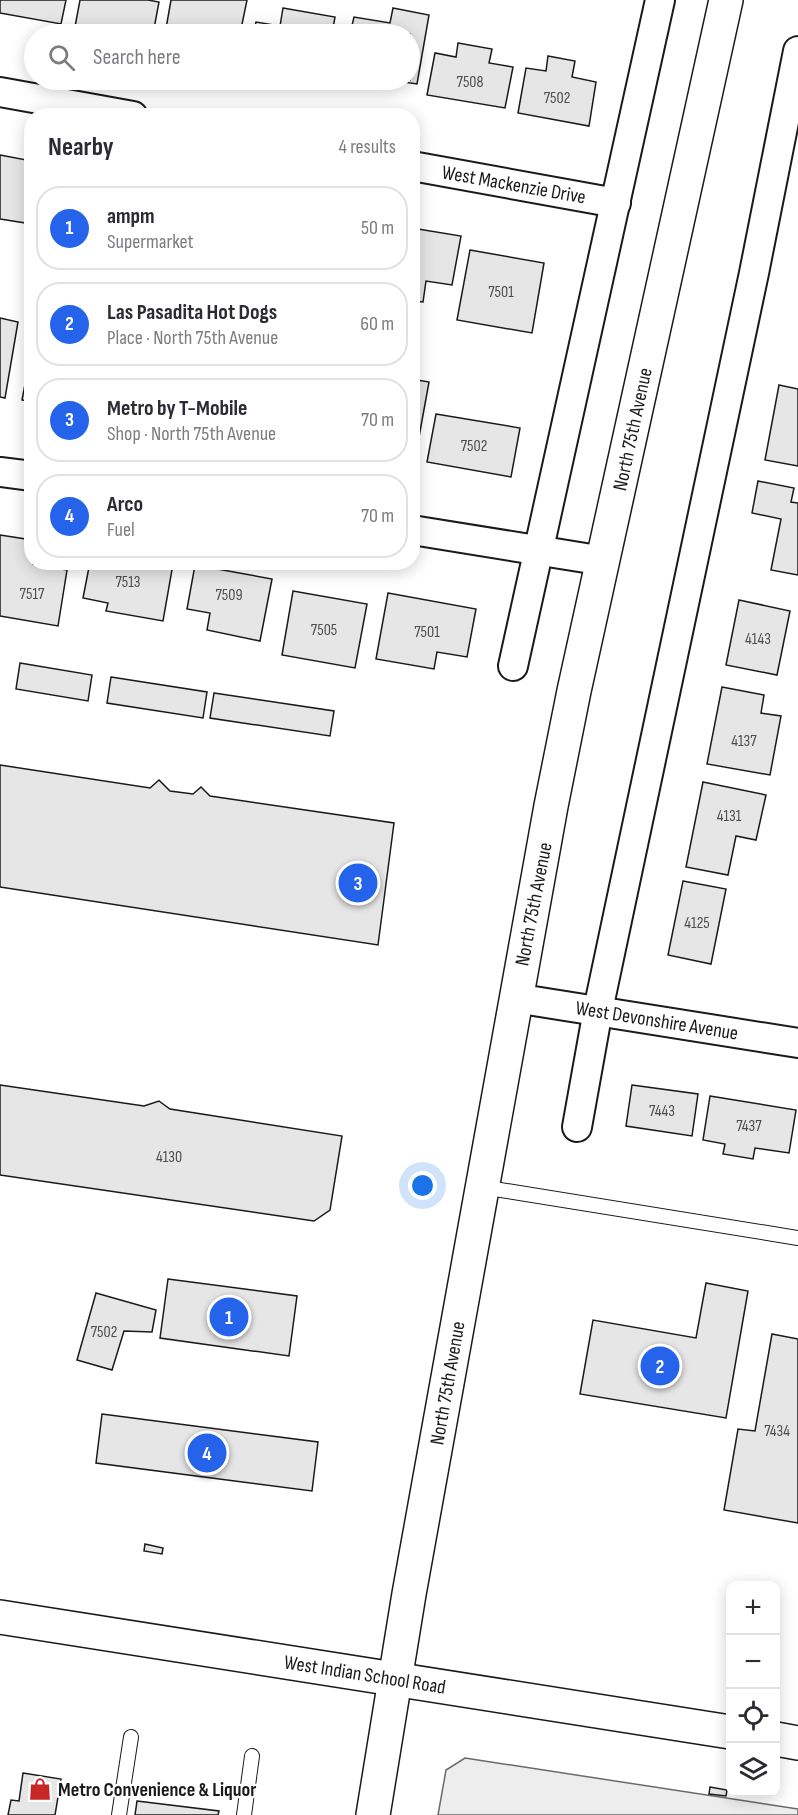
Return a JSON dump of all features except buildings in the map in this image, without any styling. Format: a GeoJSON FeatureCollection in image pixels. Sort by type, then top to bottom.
{"type":"FeatureCollection","features":[{"type":"Feature","properties":{"kind":"main road","name":"North 75th Avenue"},"geometry":{"type":"LineString","coordinates":[[373,1815],[515,998],[574,691],[726,0]]}},
{"type":"Feature","properties":{"kind":"main road","name":"West Indian School Road"},"geometry":{"type":"LineString","coordinates":[[0,1617],[726,1731]]}},
{"type":"Feature","properties":{"kind":"main road"},"geometry":{"type":"LineString","coordinates":[[780,1740],[798,1743]]}},
{"type":"Feature","properties":{"kind":"street"},"geometry":{"type":"LineString","coordinates":[[513,666],[660,0]]}},
{"type":"Feature","properties":{"kind":"street"},"geometry":{"type":"LineString","coordinates":[[577,1127],[598,1010],[735,363],[798,51]]}},
{"type":"Feature","properties":{"kind":"street"},"geometry":{"type":"LineString","coordinates":[[0,92],[89,108]]}},
{"type":"Feature","properties":{"kind":"street","name":"West Mackenzie Drive"},"geometry":{"type":"LineString","coordinates":[[420,167],[616,202]]}},
{"type":"Feature","properties":{"kind":"street"},"geometry":{"type":"LineString","coordinates":[[0,472],[24,475]]}},
{"type":"Feature","properties":{"kind":"street"},"geometry":{"type":"LineString","coordinates":[[420,531],[604,561]]}},
{"type":"Feature","properties":{"kind":"street","name":"West Devonshire Avenue"},"geometry":{"type":"LineString","coordinates":[[515,998],[798,1043]]}},
{"type":"Feature","properties":{"kind":"lane"},"geometry":{"type":"LineString","coordinates":[[482,1186],[798,1238]]}},
{"type":"Feature","properties":{"kind":"lane"},"geometry":{"type":"LineString","coordinates":[[119,1815],[131,1737]]}},
{"type":"Feature","properties":{"kind":"lane"},"geometry":{"type":"LineString","coordinates":[[244,1815],[252,1756]]}},
{"type":"Feature","properties":{"kind":"shaded area"},"geometry":{"type":"Polygon","coordinates":[[[465,1758],[798,1809],[798,1815],[438,1815],[446,1770],[465,1758]]]}},
{"type":"Feature","properties":{"kind":"place","name":"Metro by T-Mobile"},"geometry":{"type":"Point","coordinates":[358,883]}},
{"type":"Feature","properties":{"kind":"place","name":"ampm"},"geometry":{"type":"Point","coordinates":[229,1317]}},
{"type":"Feature","properties":{"kind":"place","name":"Las Pasadita Hot Dogs"},"geometry":{"type":"Point","coordinates":[660,1366]}},
{"type":"Feature","properties":{"kind":"place","name":"Arco"},"geometry":{"type":"Point","coordinates":[207,1453]}},
{"type":"Feature","properties":{"kind":"place","name":"Metro Convenience & Liquor"},"geometry":{"type":"Point","coordinates":[40,1789]}}]}
